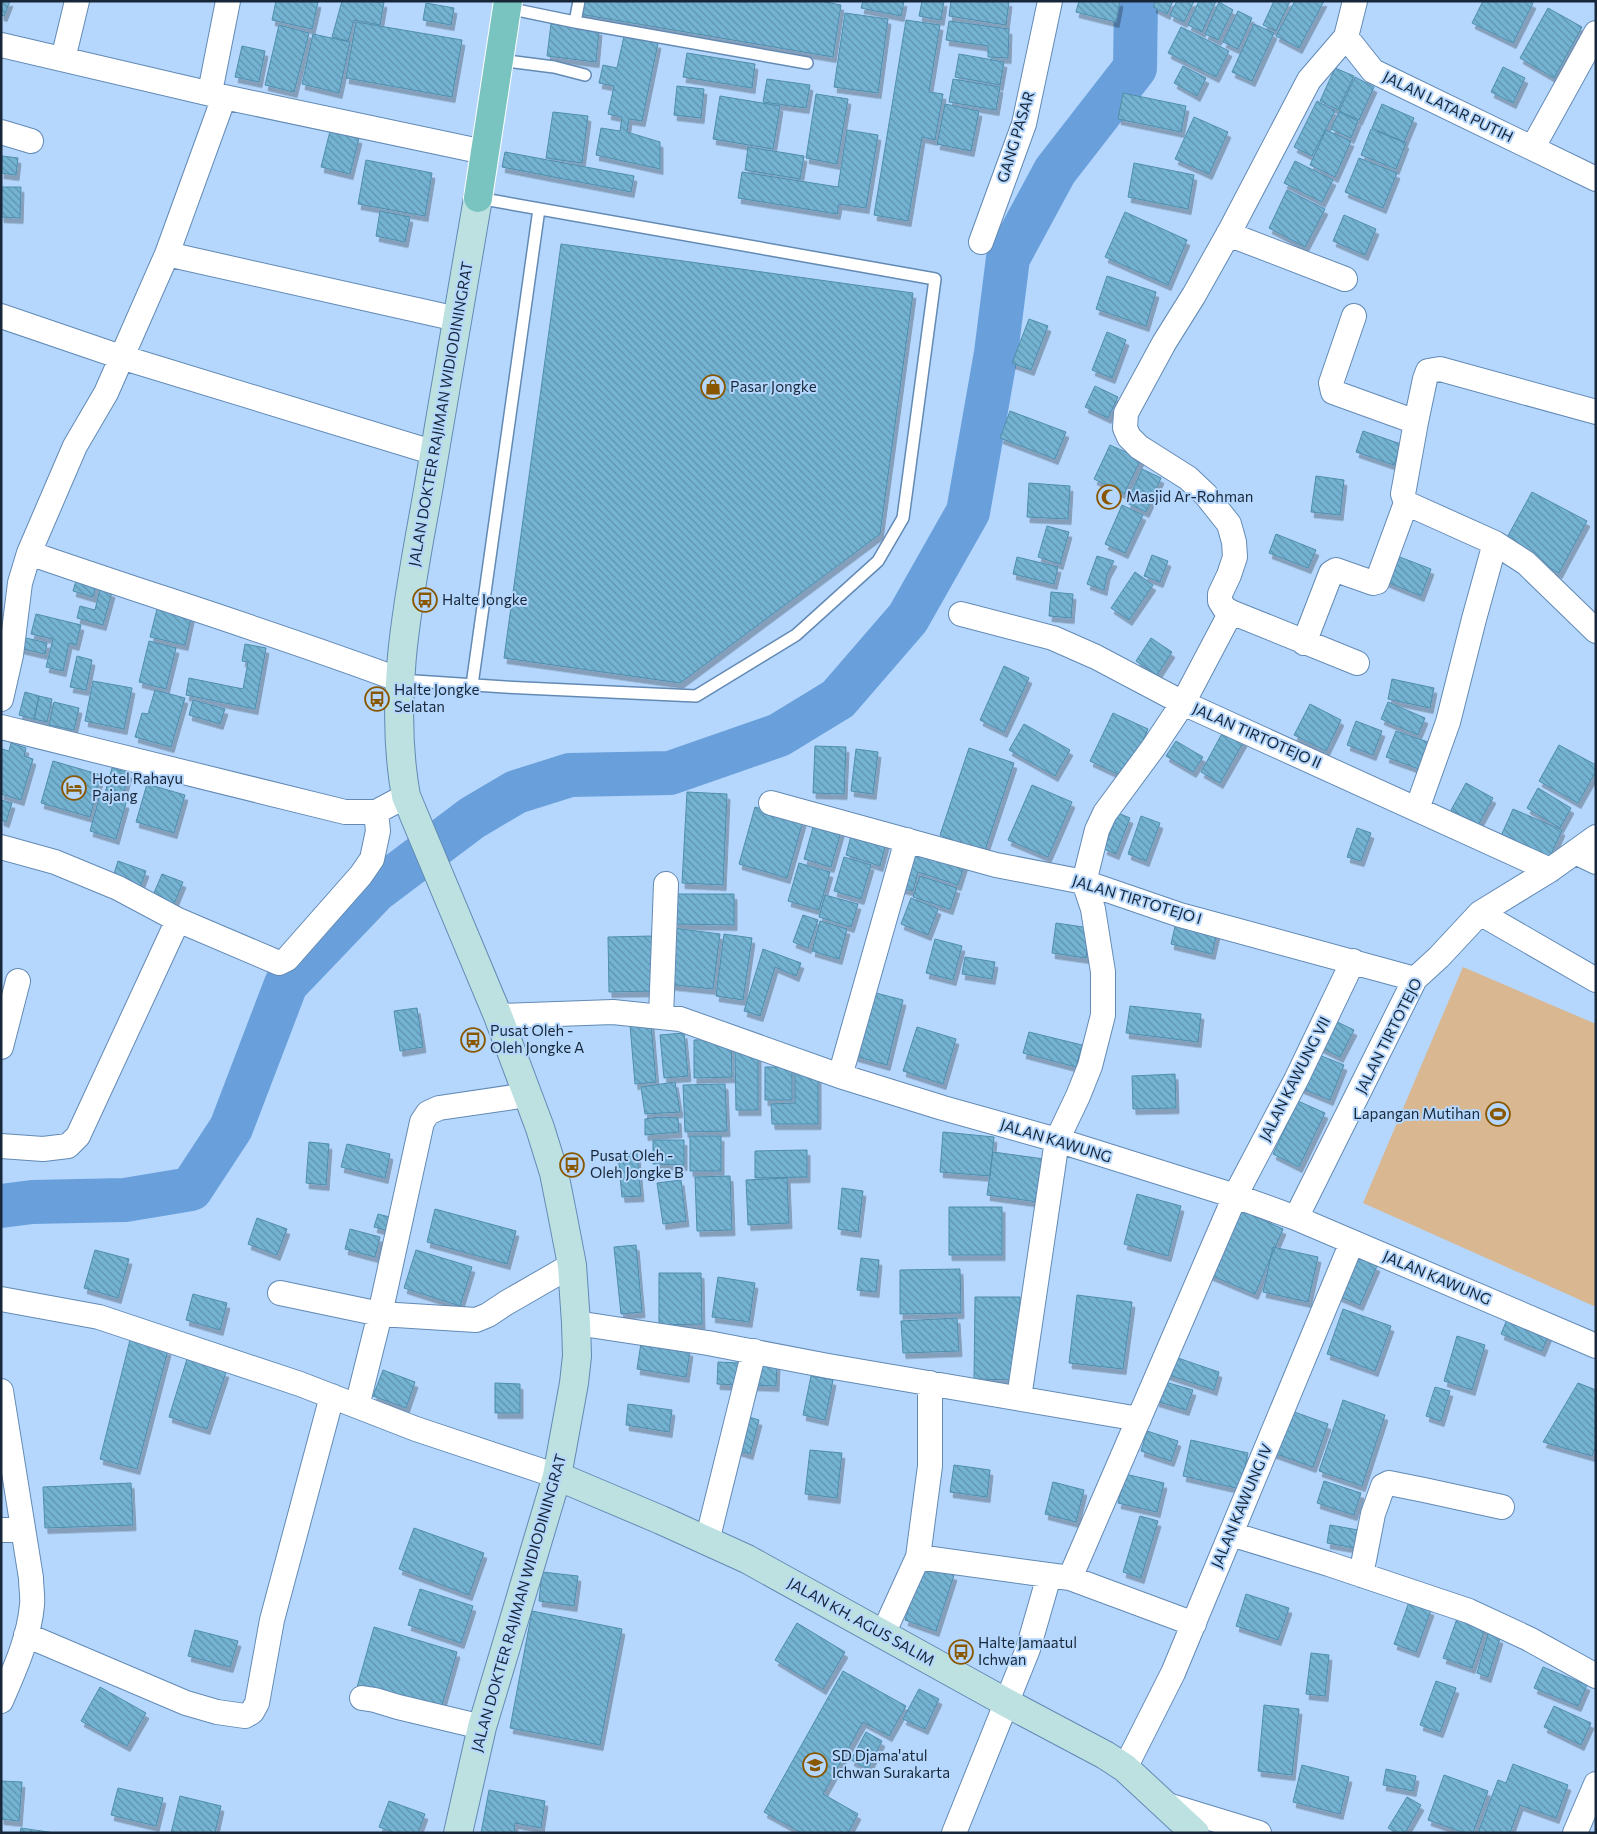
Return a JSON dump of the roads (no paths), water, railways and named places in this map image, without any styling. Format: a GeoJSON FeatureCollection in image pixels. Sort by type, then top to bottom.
{"type":"FeatureCollection","features":[{"type":"Feature","properties":{"kind":"main road","name":"JALAN DOKTER RAJIMAN WIDIODININGRAT"},"geometry":{"type":"LineString","coordinates":[[458,1833],[482,1727],[557,1476],[577,1356],[572,1265],[554,1174],[540,1128],[498,1016],[411,807],[401,765],[398,713],[401,660],[411,591],[478,198],[508,5]]}},
{"type":"Feature","properties":{"kind":"main road","name":"JALAN KH. AGUS SALIM"},"geometry":{"type":"LineString","coordinates":[[557,1476],[747,1559],[1125,1768],[1195,1833]]}},
{"type":"Feature","properties":{"kind":"street"},"geometry":{"type":"LineString","coordinates":[[63,59],[77,1]]}},
{"type":"Feature","properties":{"kind":"street"},"geometry":{"type":"LineString","coordinates":[[1,699],[11,655],[20,583],[29,553],[75,446],[106,393],[167,254],[217,95],[228,1]]}},
{"type":"Feature","properties":{"kind":"street","name":"GANG PASAR"},"geometry":{"type":"LineString","coordinates":[[981,242],[1024,124],[1050,1]]}},
{"type":"Feature","properties":{"kind":"street"},"geometry":{"type":"LineString","coordinates":[[1355,1],[1346,37],[1309,80],[1228,234],[1194,295],[1164,343],[1126,413],[1125,428],[1129,437],[1139,447],[1188,478],[1206,495],[1229,524],[1234,542],[1235,557],[1220,594],[1220,601],[1226,609],[1357,663]]}},
{"type":"Feature","properties":{"kind":"street"},"geometry":{"type":"LineString","coordinates":[[1533,147],[1596,33]]}},
{"type":"Feature","properties":{"kind":"street","name":"JALAN LATAR PUTIH"},"geometry":{"type":"LineString","coordinates":[[1346,37],[1373,71],[1596,179]]}},
{"type":"Feature","properties":{"kind":"street"},"geometry":{"type":"LineString","coordinates":[[1,45],[217,95],[484,152]]}},
{"type":"Feature","properties":{"kind":"street"},"geometry":{"type":"LineString","coordinates":[[1,132],[31,141]]}},
{"type":"Feature","properties":{"kind":"street"},"geometry":{"type":"LineString","coordinates":[[1228,234],[1344,279]]}},
{"type":"Feature","properties":{"kind":"street"},"geometry":{"type":"LineString","coordinates":[[167,254],[457,319]]}},
{"type":"Feature","properties":{"kind":"street"},"geometry":{"type":"LineString","coordinates":[[1,316],[121,357],[435,453]]}},
{"type":"Feature","properties":{"kind":"street"},"geometry":{"type":"LineString","coordinates":[[1354,316],[1331,382],[1333,392],[1416,422]]}},
{"type":"Feature","properties":{"kind":"street"},"geometry":{"type":"LineString","coordinates":[[1304,642],[1331,573],[1336,570],[1373,583],[1377,582],[1406,503],[1403,494],[1416,422],[1428,371],[1440,369],[1596,412]]}},
{"type":"Feature","properties":{"kind":"street"},"geometry":{"type":"LineString","coordinates":[[1406,503],[1495,543],[1526,563],[1596,631]]}},
{"type":"Feature","properties":{"kind":"street"},"geometry":{"type":"LineString","coordinates":[[1416,809],[1448,722],[1495,543]]}},
{"type":"Feature","properties":{"kind":"street"},"geometry":{"type":"LineString","coordinates":[[29,553],[310,646],[400,680]]}},
{"type":"Feature","properties":{"kind":"street"},"geometry":{"type":"LineString","coordinates":[[1019,1398],[1057,1140],[1090,1066],[1102,1015],[1103,972],[1093,908],[1084,882],[1097,830],[1106,813],[1153,748],[1182,703],[1231,612]]}},
{"type":"Feature","properties":{"kind":"street","name":"JALAN TIRTOTEJO II"},"geometry":{"type":"LineString","coordinates":[[961,614],[1053,638],[1096,657],[1182,703],[1550,870]]}},
{"type":"Feature","properties":{"kind":"street"},"geometry":{"type":"LineString","coordinates":[[1,727],[345,812],[376,812],[411,807]]}},
{"type":"Feature","properties":{"kind":"street","name":"JALAN TIRTOTEJO I"},"geometry":{"type":"LineString","coordinates":[[771,803],[996,865],[1084,882],[1180,915],[1416,978]]}},
{"type":"Feature","properties":{"kind":"street"},"geometry":{"type":"LineString","coordinates":[[1,847],[55,862],[118,888],[178,920],[279,963],[287,959],[361,875],[372,859],[378,831],[376,812]]}},
{"type":"Feature","properties":{"kind":"street","name":"JALAN TIRTOTEJO"},"geometry":{"type":"LineString","coordinates":[[1296,1218],[1416,978],[1439,957],[1480,913],[1550,870],[1585,857],[1596,837]]}},
{"type":"Feature","properties":{"kind":"street"},"geometry":{"type":"LineString","coordinates":[[840,1076],[907,840]]}},
{"type":"Feature","properties":{"kind":"street"},"geometry":{"type":"LineString","coordinates":[[661,1017],[666,884]]}},
{"type":"Feature","properties":{"kind":"street"},"geometry":{"type":"LineString","coordinates":[[1480,913],[1596,980]]}},
{"type":"Feature","properties":{"kind":"street"},"geometry":{"type":"LineString","coordinates":[[1,1146],[52,1148],[68,1146],[78,1136],[178,920]]}},
{"type":"Feature","properties":{"kind":"street","name":"JALAN KAWUNG VII"},"geometry":{"type":"LineString","coordinates":[[954,1833],[1028,1649],[1060,1577],[1139,1419],[1235,1196],[1296,1080],[1353,961]]}},
{"type":"Feature","properties":{"kind":"street"},"geometry":{"type":"LineString","coordinates":[[1,1047],[18,982]]}},
{"type":"Feature","properties":{"kind":"street","name":"JALAN KAWUNG"},"geometry":{"type":"LineString","coordinates":[[498,1016],[613,1012],[680,1019],[840,1076],[943,1108],[1057,1140],[1235,1196],[1296,1218],[1596,1346]]}},
{"type":"Feature","properties":{"kind":"street"},"geometry":{"type":"LineString","coordinates":[[357,1406],[380,1314],[422,1122],[428,1113],[439,1108],[527,1095]]}},
{"type":"Feature","properties":{"kind":"street","name":"JALAN KAWUNG IV"},"geometry":{"type":"LineString","coordinates":[[1125,1768],[1173,1673],[1352,1242]]}},
{"type":"Feature","properties":{"kind":"street"},"geometry":{"type":"LineString","coordinates":[[280,1293],[380,1314],[476,1320],[488,1315],[572,1265]]}},
{"type":"Feature","properties":{"kind":"street"},"geometry":{"type":"LineString","coordinates":[[1,1299],[99,1317],[300,1384],[416,1429],[557,1476]]}},
{"type":"Feature","properties":{"kind":"street"},"geometry":{"type":"LineString","coordinates":[[576,1323],[652,1334],[1139,1419]]}},
{"type":"Feature","properties":{"kind":"street"},"geometry":{"type":"LineString","coordinates":[[707,1541],[754,1352]]}},
{"type":"Feature","properties":{"kind":"street"},"geometry":{"type":"LineString","coordinates":[[883,1634],[918,1557],[930,1466],[930,1383]]}},
{"type":"Feature","properties":{"kind":"street"},"geometry":{"type":"LineString","coordinates":[[1,1391],[12,1530],[31,1578],[32,1596],[26,1635],[1,1701]]}},
{"type":"Feature","properties":{"kind":"street"},"geometry":{"type":"LineString","coordinates":[[26,1635],[186,1703],[217,1712],[245,1716],[252,1712],[257,1702],[272,1620],[332,1396]]}},
{"type":"Feature","properties":{"kind":"street"},"geometry":{"type":"LineString","coordinates":[[1362,1575],[1372,1514],[1383,1486],[1389,1484],[1415,1488],[1502,1507]]}},
{"type":"Feature","properties":{"kind":"street"},"geometry":{"type":"LineString","coordinates":[[1231,1534],[1469,1611],[1530,1639],[1596,1676]]}},
{"type":"Feature","properties":{"kind":"street"},"geometry":{"type":"LineString","coordinates":[[918,1557],[1060,1577],[1194,1624]]}},
{"type":"Feature","properties":{"kind":"street"},"geometry":{"type":"LineString","coordinates":[[362,1698],[482,1727]]}},
{"type":"Feature","properties":{"kind":"street"},"geometry":{"type":"LineString","coordinates":[[1575,1833],[1596,1784]]}},
{"type":"Feature","properties":{"kind":"street"},"geometry":{"type":"LineString","coordinates":[[1164,1804],[1259,1833]]}},
{"type":"Feature","properties":{"kind":"lane"},"geometry":{"type":"LineString","coordinates":[[575,22],[579,1]]}},
{"type":"Feature","properties":{"kind":"lane"},"geometry":{"type":"LineString","coordinates":[[508,5],[575,22],[807,63]]}},
{"type":"Feature","properties":{"kind":"lane"},"geometry":{"type":"LineString","coordinates":[[499,60],[554,67],[585,75]]}},
{"type":"Feature","properties":{"kind":"lane"},"geometry":{"type":"LineString","coordinates":[[400,680],[696,696],[796,635],[878,561],[903,518],[935,279],[478,198]]}},
{"type":"Feature","properties":{"kind":"lane"},"geometry":{"type":"LineString","coordinates":[[472,685],[539,209]]}},
{"type":"Feature","properties":{"kind":"waterway"},"geometry":{"type":"LineString","coordinates":[[1,1206],[32,1202],[125,1200],[191,1189],[231,1128],[286,984],[375,891],[472,818],[516,792],[570,775],[670,773],[779,735],[838,699],[908,618],[968,512],[996,353],[1008,258],[1055,171],[1135,68],[1136,1]]}},
{"type":"Feature","properties":{"kind":"place","name":"Pasar Jongke"},"geometry":{"type":"Point","coordinates":[713,387]}},
{"type":"Feature","properties":{"kind":"place","name":"Masjid Ar-Rohman"},"geometry":{"type":"Point","coordinates":[1109,497]}},
{"type":"Feature","properties":{"kind":"place","name":"Halte Jongke"},"geometry":{"type":"Point","coordinates":[425,600]}},
{"type":"Feature","properties":{"kind":"place","name":"Halte Jongke Selatan"},"geometry":{"type":"Point","coordinates":[377,699]}},
{"type":"Feature","properties":{"kind":"place","name":"Hotel Rahayu Pajang"},"geometry":{"type":"Point","coordinates":[74,788]}},
{"type":"Feature","properties":{"kind":"place","name":"Pusat Oleh - Oleh Jongke A"},"geometry":{"type":"Point","coordinates":[473,1040]}},
{"type":"Feature","properties":{"kind":"place","name":"Lapangan Mutihan"},"geometry":{"type":"Point","coordinates":[1498,1114]}},
{"type":"Feature","properties":{"kind":"place","name":"Pusat Oleh - Oleh Jongke B"},"geometry":{"type":"Point","coordinates":[572,1165]}},
{"type":"Feature","properties":{"kind":"place","name":"Halte Jamaatul Ichwan"},"geometry":{"type":"Point","coordinates":[961,1652]}},
{"type":"Feature","properties":{"kind":"place","name":"SD Djama'atul Ichwan Surakarta"},"geometry":{"type":"Point","coordinates":[815,1765]}}]}
